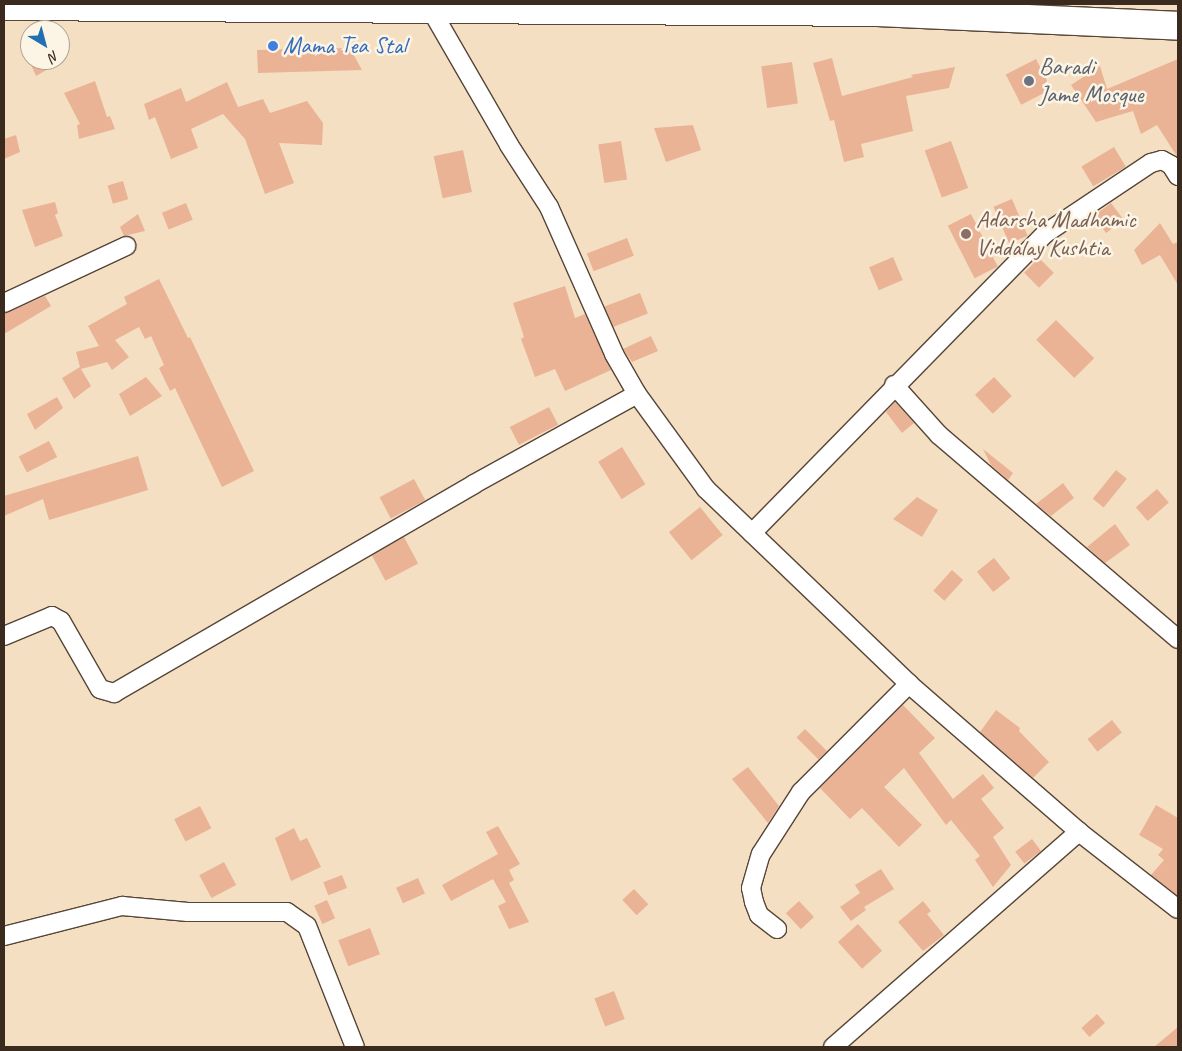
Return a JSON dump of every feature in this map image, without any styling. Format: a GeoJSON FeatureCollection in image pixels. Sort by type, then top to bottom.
{"type":"FeatureCollection","features":[{"type":"Feature","properties":{"kind":"highway"},"geometry":{"type":"LineString","coordinates":[[4,6],[607,7],[1177,19]]}},
{"type":"Feature","properties":{"kind":"street"},"geometry":{"type":"LineString","coordinates":[[430,8],[509,145],[550,207],[614,354],[637,394],[706,489],[910,684],[1078,832],[1178,909]]}},
{"type":"Feature","properties":{"kind":"street"},"geometry":{"type":"LineString","coordinates":[[752,532],[894,385],[1062,220],[1151,163],[1162,160],[1171,165],[1178,176]]}},
{"type":"Feature","properties":{"kind":"street"},"geometry":{"type":"LineString","coordinates":[[4,303],[126,246]]}},
{"type":"Feature","properties":{"kind":"street"},"geometry":{"type":"LineString","coordinates":[[894,385],[939,435],[1178,639]]}},
{"type":"Feature","properties":{"kind":"street"},"geometry":{"type":"LineString","coordinates":[[4,636],[52,616],[61,620],[100,689],[114,693],[474,484],[637,394]]}},
{"type":"Feature","properties":{"kind":"street"},"geometry":{"type":"LineString","coordinates":[[777,929],[759,915],[751,888],[761,854],[802,792],[910,684]]}},
{"type":"Feature","properties":{"kind":"street"},"geometry":{"type":"LineString","coordinates":[[833,1047],[1078,832]]}},
{"type":"Feature","properties":{"kind":"street"},"geometry":{"type":"LineString","coordinates":[[4,936],[122,906],[188,912],[287,912],[307,926],[355,1047]]}},
{"type":"Feature","properties":{"kind":"building"},"geometry":{"type":"Polygon","coordinates":[[[350,48],[362,70],[258,73],[257,50],[350,48]]]}},
{"type":"Feature","properties":{"kind":"building"},"geometry":{"type":"Polygon","coordinates":[[[832,58],[842,96],[913,77],[911,75],[955,67],[949,88],[906,96],[913,131],[861,144],[864,157],[844,162],[834,120],[830,121],[813,63],[832,58]]]}},
{"type":"Feature","properties":{"kind":"building","name":"Baradi Jame Mosque"},"geometry":{"type":"Polygon","coordinates":[[[1036,59],[1051,89],[1021,105],[1006,74],[1036,59]]]}},
{"type":"Feature","properties":{"kind":"building"},"geometry":{"type":"Polygon","coordinates":[[[1178,59],[1178,158],[1157,125],[1141,134],[1133,111],[1096,122],[1071,85],[1100,66],[1107,89],[1178,59]]]}},
{"type":"Feature","properties":{"kind":"building"},"geometry":{"type":"Polygon","coordinates":[[[792,62],[798,104],[767,108],[761,66],[792,62]]]}},
{"type":"Feature","properties":{"kind":"building"},"geometry":{"type":"Polygon","coordinates":[[[33,70],[46,70],[36,76],[33,70]]]}},
{"type":"Feature","properties":{"kind":"building"},"geometry":{"type":"Polygon","coordinates":[[[95,81],[107,117],[110,116],[115,129],[79,139],[77,125],[80,124],[64,93],[95,81]]]}},
{"type":"Feature","properties":{"kind":"building"},"geometry":{"type":"Polygon","coordinates":[[[227,82],[238,107],[263,99],[270,113],[307,101],[323,123],[322,145],[279,143],[294,183],[265,194],[245,139],[223,114],[191,129],[198,148],[171,159],[155,117],[149,120],[144,104],[181,88],[186,102],[227,82]]]}},
{"type":"Feature","properties":{"kind":"building"},"geometry":{"type":"Polygon","coordinates":[[[693,125],[701,150],[666,162],[654,128],[693,125]]]}},
{"type":"Feature","properties":{"kind":"building"},"geometry":{"type":"Polygon","coordinates":[[[16,135],[20,152],[4,159],[4,139],[16,135]]]}},
{"type":"Feature","properties":{"kind":"building"},"geometry":{"type":"Polygon","coordinates":[[[621,141],[627,180],[604,183],[598,145],[621,141]]]}},
{"type":"Feature","properties":{"kind":"building"},"geometry":{"type":"Polygon","coordinates":[[[951,141],[968,188],[942,198],[925,151],[951,141]]]}},
{"type":"Feature","properties":{"kind":"building"},"geometry":{"type":"Polygon","coordinates":[[[1114,147],[1126,167],[1093,186],[1081,167],[1114,147]]]}},
{"type":"Feature","properties":{"kind":"building"},"geometry":{"type":"Polygon","coordinates":[[[463,150],[472,192],[443,198],[434,156],[463,150]]]}},
{"type":"Feature","properties":{"kind":"building"},"geometry":{"type":"Polygon","coordinates":[[[123,181],[128,199],[113,204],[108,185],[123,181]]]}},
{"type":"Feature","properties":{"kind":"building"},"geometry":{"type":"Polygon","coordinates":[[[1012,199],[1028,236],[1009,244],[994,207],[1012,199]]]}},
{"type":"Feature","properties":{"kind":"building"},"geometry":{"type":"Polygon","coordinates":[[[55,202],[58,213],[55,215],[63,236],[35,247],[22,210],[55,202]]]}},
{"type":"Feature","properties":{"kind":"building"},"geometry":{"type":"Polygon","coordinates":[[[186,203],[193,220],[169,229],[162,213],[186,203]]]}},
{"type":"Feature","properties":{"kind":"building"},"geometry":{"type":"Polygon","coordinates":[[[1111,203],[1124,220],[1106,233],[1093,216],[1111,203]]]}},
{"type":"Feature","properties":{"kind":"building"},"geometry":{"type":"Polygon","coordinates":[[[138,214],[145,231],[124,236],[120,227],[138,214]]]}},
{"type":"Feature","properties":{"kind":"building"},"geometry":{"type":"Polygon","coordinates":[[[971,214],[998,267],[975,278],[948,226],[971,214]]]}},
{"type":"Feature","properties":{"kind":"building"},"geometry":{"type":"Polygon","coordinates":[[[1160,223],[1173,244],[1178,242],[1178,285],[1160,255],[1142,265],[1134,250],[1160,223]]]}},
{"type":"Feature","properties":{"kind":"building"},"geometry":{"type":"Polygon","coordinates":[[[627,238],[634,256],[594,271],[587,253],[627,238]]]}},
{"type":"Feature","properties":{"kind":"building"},"geometry":{"type":"Polygon","coordinates":[[[893,257],[903,280],[879,290],[869,267],[893,257]]]}},
{"type":"Feature","properties":{"kind":"building"},"geometry":{"type":"Polygon","coordinates":[[[1039,258],[1054,273],[1039,288],[1024,273],[1039,258]]]}},
{"type":"Feature","properties":{"kind":"building"},"geometry":{"type":"Polygon","coordinates":[[[159,279],[188,338],[190,337],[254,471],[222,487],[175,388],[170,391],[159,368],[164,365],[151,336],[145,339],[139,327],[115,340],[129,357],[112,370],[107,362],[81,369],[91,386],[74,399],[62,378],[80,367],[76,352],[99,346],[88,326],[127,304],[124,297],[159,279]]]}},
{"type":"Feature","properties":{"kind":"building"},"geometry":{"type":"Polygon","coordinates":[[[565,286],[575,318],[585,314],[611,370],[565,391],[555,369],[535,377],[521,339],[524,337],[513,303],[565,286]]]}},
{"type":"Feature","properties":{"kind":"building"},"geometry":{"type":"Polygon","coordinates":[[[640,293],[648,314],[612,327],[605,307],[640,293]]]}},
{"type":"Feature","properties":{"kind":"building"},"geometry":{"type":"Polygon","coordinates":[[[45,296],[51,306],[4,334],[4,314],[45,296]]]}},
{"type":"Feature","properties":{"kind":"building"},"geometry":{"type":"Polygon","coordinates":[[[1056,320],[1094,358],[1074,378],[1036,340],[1056,320]]]}},
{"type":"Feature","properties":{"kind":"building"},"geometry":{"type":"Polygon","coordinates":[[[651,336],[658,351],[632,362],[623,349],[651,336]]]}},
{"type":"Feature","properties":{"kind":"building"},"geometry":{"type":"Polygon","coordinates":[[[146,377],[162,396],[130,416],[119,394],[146,377]]]}},
{"type":"Feature","properties":{"kind":"building"},"geometry":{"type":"Polygon","coordinates":[[[994,377],[1012,396],[993,414],[975,395],[994,377]]]}},
{"type":"Feature","properties":{"kind":"building"},"geometry":{"type":"Polygon","coordinates":[[[57,397],[63,408],[35,430],[27,414],[57,397]]]}},
{"type":"Feature","properties":{"kind":"building"},"geometry":{"type":"Polygon","coordinates":[[[895,402],[914,423],[902,433],[886,412],[895,402]]]}},
{"type":"Feature","properties":{"kind":"building"},"geometry":{"type":"Polygon","coordinates":[[[549,407],[558,425],[519,445],[510,427],[549,407]]]}},
{"type":"Feature","properties":{"kind":"building"},"geometry":{"type":"Polygon","coordinates":[[[49,441],[57,457],[27,472],[19,456],[49,441]]]}},
{"type":"Feature","properties":{"kind":"building"},"geometry":{"type":"Polygon","coordinates":[[[622,447],[645,484],[622,499],[598,462],[622,447]]]}},
{"type":"Feature","properties":{"kind":"building"},"geometry":{"type":"Polygon","coordinates":[[[983,449],[1013,473],[1008,480],[991,465],[983,449]]]}},
{"type":"Feature","properties":{"kind":"building"},"geometry":{"type":"Polygon","coordinates":[[[138,456],[148,490],[49,520],[43,499],[4,516],[4,496],[138,456]]]}},
{"type":"Feature","properties":{"kind":"building"},"geometry":{"type":"Polygon","coordinates":[[[1116,470],[1127,479],[1104,508],[1093,499],[1116,470]]]}},
{"type":"Feature","properties":{"kind":"building"},"geometry":{"type":"Polygon","coordinates":[[[414,479],[425,500],[391,519],[380,497],[414,479]]]}},
{"type":"Feature","properties":{"kind":"building"},"geometry":{"type":"Polygon","coordinates":[[[1063,483],[1074,498],[1051,516],[1036,504],[1063,483]]]}},
{"type":"Feature","properties":{"kind":"building"},"geometry":{"type":"Polygon","coordinates":[[[1157,489],[1169,503],[1148,521],[1136,507],[1157,489]]]}},
{"type":"Feature","properties":{"kind":"building"},"geometry":{"type":"Polygon","coordinates":[[[917,497],[938,510],[922,537],[893,519],[917,497]]]}},
{"type":"Feature","properties":{"kind":"building"},"geometry":{"type":"Polygon","coordinates":[[[700,507],[723,535],[692,560],[669,532],[700,507]]]}},
{"type":"Feature","properties":{"kind":"building"},"geometry":{"type":"Polygon","coordinates":[[[1115,524],[1130,545],[1105,563],[1087,547],[1115,524]]]}},
{"type":"Feature","properties":{"kind":"building"},"geometry":{"type":"Polygon","coordinates":[[[404,537],[418,563],[385,581],[371,554],[404,537]]]}},
{"type":"Feature","properties":{"kind":"building"},"geometry":{"type":"Polygon","coordinates":[[[994,558],[1010,578],[993,592],[977,572],[994,558]]]}},
{"type":"Feature","properties":{"kind":"building"},"geometry":{"type":"Polygon","coordinates":[[[952,570],[963,580],[944,601],[933,591],[952,570]]]}},
{"type":"Feature","properties":{"kind":"building"},"geometry":{"type":"Polygon","coordinates":[[[903,705],[935,738],[919,753],[953,799],[983,774],[994,788],[981,799],[1004,828],[993,837],[1011,865],[993,887],[975,860],[980,856],[951,820],[946,825],[904,768],[884,787],[922,825],[899,847],[862,808],[850,819],[820,788],[903,705]]]}},
{"type":"Feature","properties":{"kind":"building"},"geometry":{"type":"Polygon","coordinates":[[[996,710],[1020,728],[1019,731],[1049,762],[1033,778],[980,732],[996,710]]]}},
{"type":"Feature","properties":{"kind":"building"},"geometry":{"type":"Polygon","coordinates":[[[1112,720],[1122,733],[1097,752],[1088,739],[1112,720]]]}},
{"type":"Feature","properties":{"kind":"building"},"geometry":{"type":"Polygon","coordinates":[[[805,729],[827,751],[818,759],[797,737],[805,729]]]}},
{"type":"Feature","properties":{"kind":"building"},"geometry":{"type":"Polygon","coordinates":[[[748,767],[779,806],[768,823],[732,779],[748,767]]]}},
{"type":"Feature","properties":{"kind":"building"},"geometry":{"type":"Polygon","coordinates":[[[1156,805],[1178,818],[1178,896],[1151,875],[1164,860],[1158,855],[1163,849],[1139,835],[1156,805]]]}},
{"type":"Feature","properties":{"kind":"building"},"geometry":{"type":"Polygon","coordinates":[[[200,806],[211,828],[186,841],[174,819],[200,806]]]}},
{"type":"Feature","properties":{"kind":"building"},"geometry":{"type":"Polygon","coordinates":[[[498,826],[520,864],[509,870],[514,880],[509,883],[529,922],[509,929],[498,906],[506,902],[493,879],[451,901],[442,885],[498,854],[486,832],[498,826]]]}},
{"type":"Feature","properties":{"kind":"building"},"geometry":{"type":"Polygon","coordinates":[[[294,828],[300,841],[307,838],[321,867],[291,881],[275,838],[294,828]]]}},
{"type":"Feature","properties":{"kind":"building"},"geometry":{"type":"Polygon","coordinates":[[[1032,839],[1041,851],[1024,864],[1015,852],[1032,839]]]}},
{"type":"Feature","properties":{"kind":"building"},"geometry":{"type":"Polygon","coordinates":[[[224,862],[236,885],[211,898],[199,875],[224,862]]]}},
{"type":"Feature","properties":{"kind":"building"},"geometry":{"type":"Polygon","coordinates":[[[881,869],[894,889],[864,907],[866,910],[851,921],[840,907],[860,893],[855,885],[881,869]]]}},
{"type":"Feature","properties":{"kind":"building"},"geometry":{"type":"Polygon","coordinates":[[[342,875],[347,888],[328,895],[323,882],[342,875]]]}},
{"type":"Feature","properties":{"kind":"building"},"geometry":{"type":"Polygon","coordinates":[[[418,878],[425,894],[403,903],[396,888],[418,878]]]}},
{"type":"Feature","properties":{"kind":"building"},"geometry":{"type":"Polygon","coordinates":[[[634,889],[648,904],[637,915],[622,900],[634,889]]]}},
{"type":"Feature","properties":{"kind":"building"},"geometry":{"type":"Polygon","coordinates":[[[327,900],[335,918],[322,924],[314,906],[327,900]]]}},
{"type":"Feature","properties":{"kind":"building"},"geometry":{"type":"Polygon","coordinates":[[[799,901],[814,917],[801,929],[786,913],[799,901]]]}},
{"type":"Feature","properties":{"kind":"building"},"geometry":{"type":"Polygon","coordinates":[[[923,901],[931,911],[927,914],[944,935],[923,951],[898,922],[923,901]]]}},
{"type":"Feature","properties":{"kind":"building"},"geometry":{"type":"Polygon","coordinates":[[[858,924],[882,951],[862,969],[838,942],[858,924]]]}},
{"type":"Feature","properties":{"kind":"building"},"geometry":{"type":"Polygon","coordinates":[[[370,928],[380,954],[348,966],[338,940],[370,928]]]}},
{"type":"Feature","properties":{"kind":"building"},"geometry":{"type":"Polygon","coordinates":[[[614,991],[625,1019],[605,1027],[594,999],[614,991]]]}},
{"type":"Feature","properties":{"kind":"building"},"geometry":{"type":"Polygon","coordinates":[[[1097,1014],[1105,1023],[1089,1037],[1081,1028],[1097,1014]]]}},
{"type":"Feature","properties":{"kind":"building"},"geometry":{"type":"Polygon","coordinates":[[[1178,1027],[1178,1047],[1154,1047],[1178,1027]]]}},
{"type":"Feature","properties":{"kind":"place","name":"Mama Tea Stal"},"geometry":{"type":"Point","coordinates":[273,46]}},
{"type":"Feature","properties":{"kind":"place","name":"Baradi Jame Mosque"},"geometry":{"type":"Point","coordinates":[1029,81]}},
{"type":"Feature","properties":{"kind":"place","name":"Adarsha Madhamic Viddalay Kushtia"},"geometry":{"type":"Point","coordinates":[966,234]}}]}
